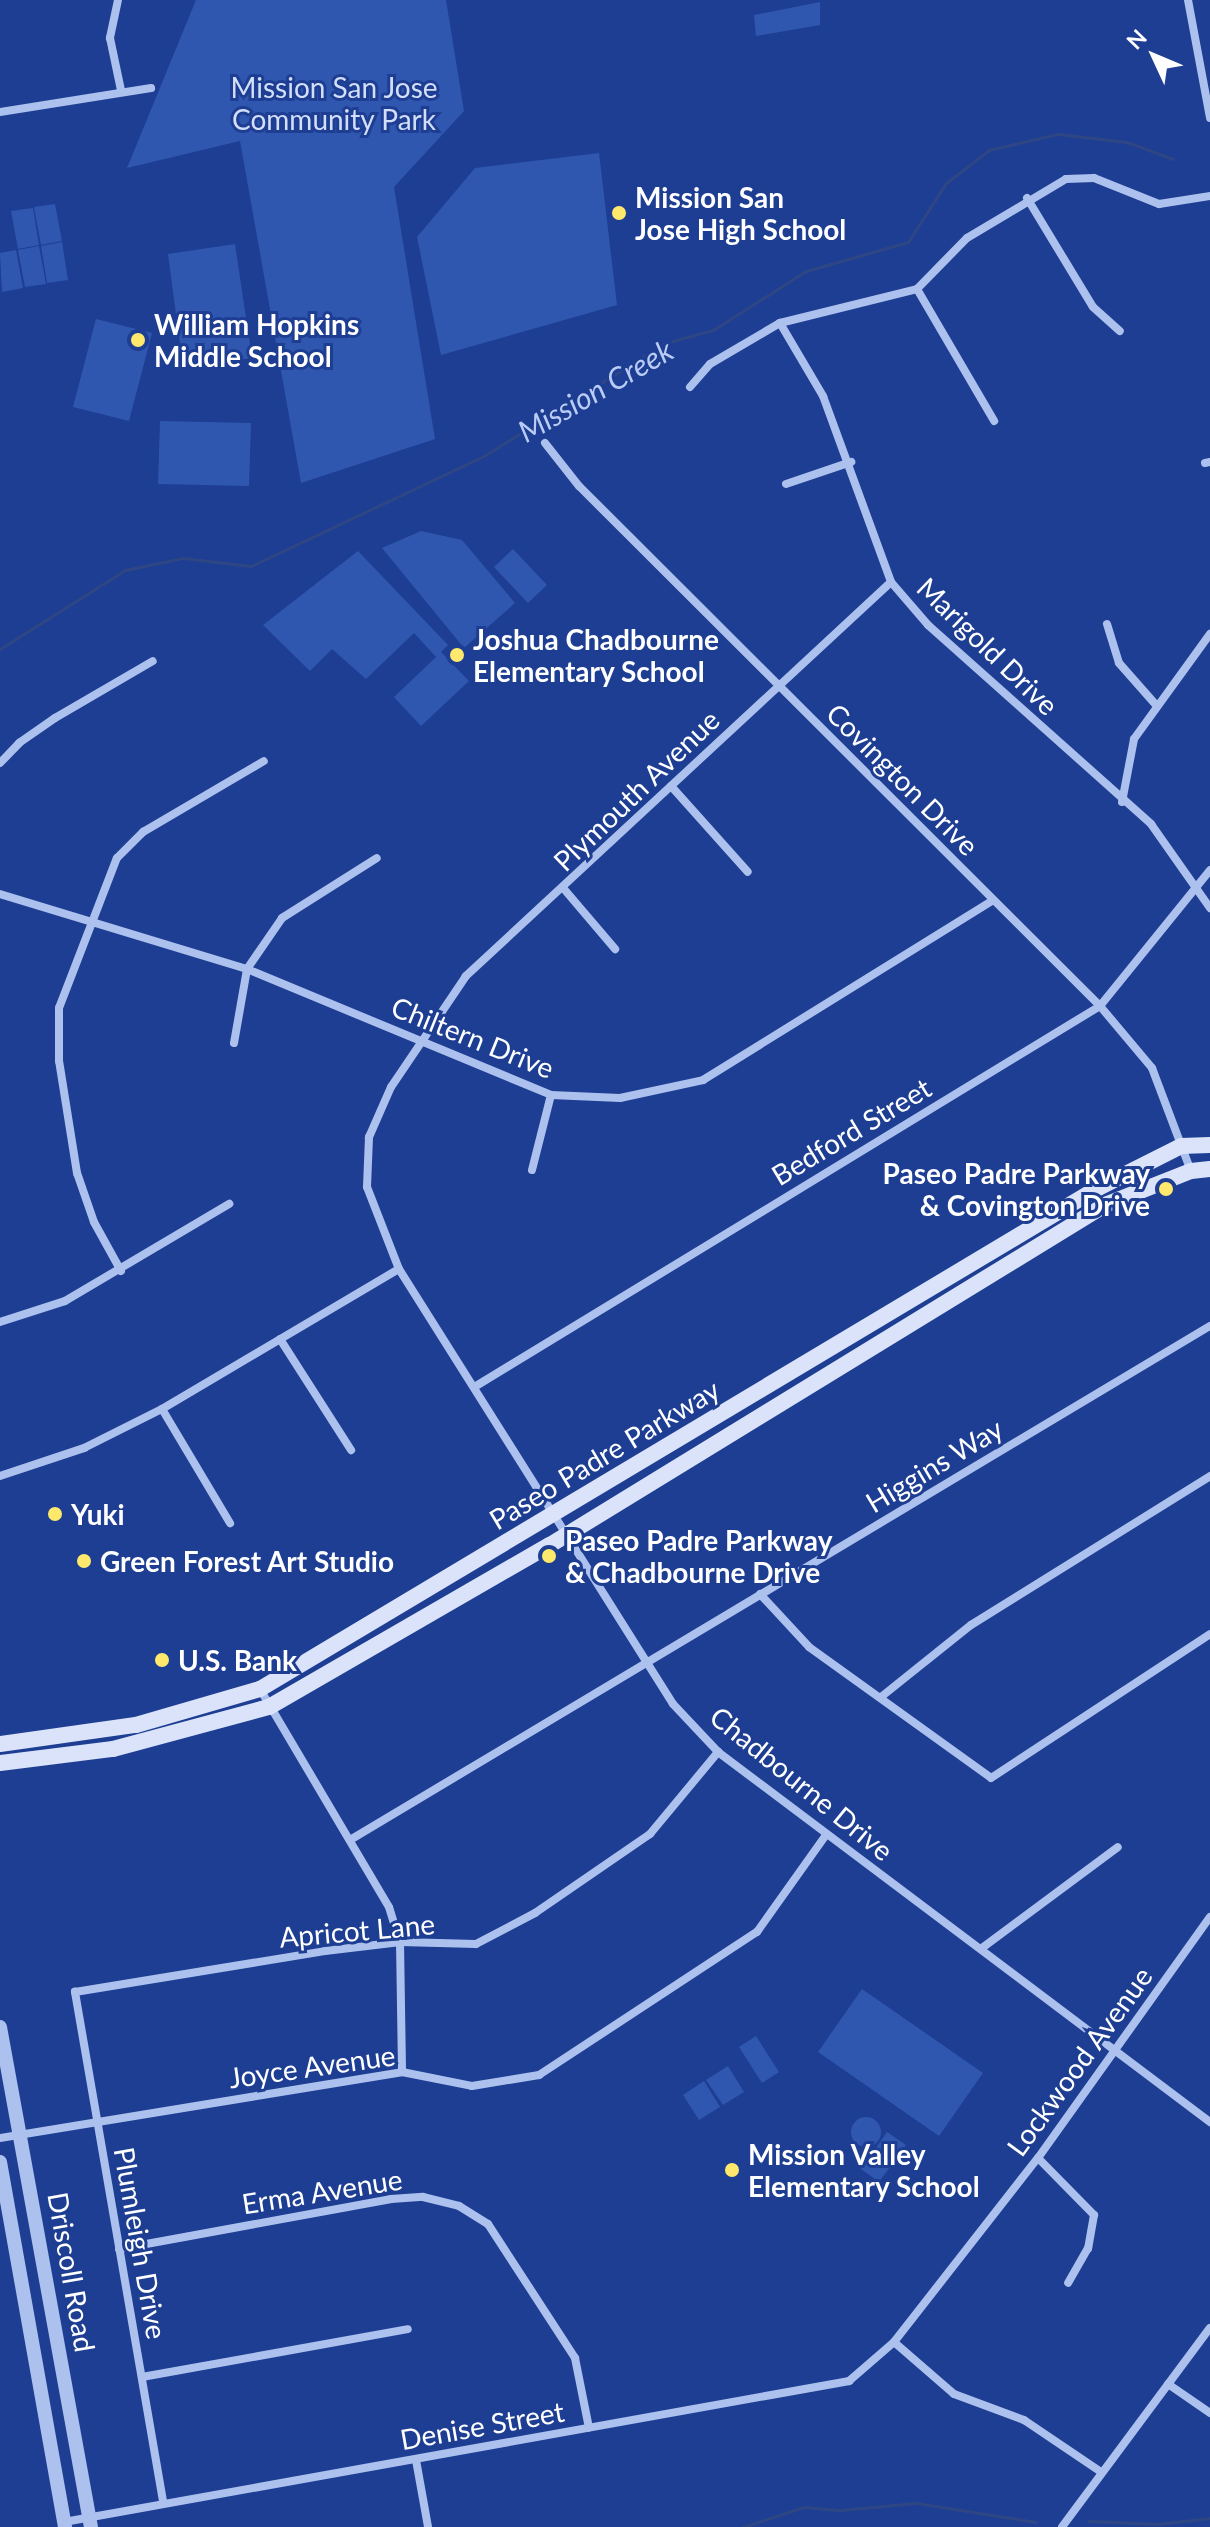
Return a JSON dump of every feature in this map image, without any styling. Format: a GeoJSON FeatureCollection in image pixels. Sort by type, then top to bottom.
{"type":"FeatureCollection","features":[{"type":"Feature","properties":{"kind":"main road","name":"Paseo Padre Parkway"},"geometry":{"type":"LineString","coordinates":[[0,1744],[136,1725],[260,1689],[1098,1188],[1181,1146],[1210,1145]]}},
{"type":"Feature","properties":{"kind":"main road","name":"Paseo Padre Parkway"},"geometry":{"type":"LineString","coordinates":[[3,1764],[113,1749],[269,1707],[569,1534],[1105,1205],[1191,1171],[1210,1169]]}},
{"type":"Feature","properties":{"kind":"street"},"geometry":{"type":"LineString","coordinates":[[118,0],[110,38],[121,90]]}},
{"type":"Feature","properties":{"kind":"street"},"geometry":{"type":"LineString","coordinates":[[1188,0],[1206,77],[1210,118]]}},
{"type":"Feature","properties":{"kind":"street"},"geometry":{"type":"LineString","coordinates":[[0,112],[121,90],[151,88]]}},
{"type":"Feature","properties":{"kind":"street"},"geometry":{"type":"LineString","coordinates":[[690,387],[710,364],[780,323],[917,289],[967,238],[1027,198],[1066,179],[1094,178],[1159,204],[1210,196]]}},
{"type":"Feature","properties":{"kind":"street"},"geometry":{"type":"LineString","coordinates":[[1027,198],[1093,307],[1120,331]]}},
{"type":"Feature","properties":{"kind":"street"},"geometry":{"type":"LineString","coordinates":[[917,289],[994,421]]}},
{"type":"Feature","properties":{"kind":"street","name":"Marigold Drive"},"geometry":{"type":"LineString","coordinates":[[780,323],[823,396],[851,462],[891,582],[928,625],[1122,802],[1151,824],[1210,908]]}},
{"type":"Feature","properties":{"kind":"street","name":"Covington Drive"},"geometry":{"type":"LineString","coordinates":[[545,443],[579,486],[1100,1006],[1152,1068],[1191,1171]]}},
{"type":"Feature","properties":{"kind":"street"},"geometry":{"type":"LineString","coordinates":[[786,484],[851,462]]}},
{"type":"Feature","properties":{"kind":"street","name":"Plymouth Avenue"},"geometry":{"type":"LineString","coordinates":[[422,1040],[466,976],[564,889],[891,582]]}},
{"type":"Feature","properties":{"kind":"street"},"geometry":{"type":"LineString","coordinates":[[1107,624],[1119,663],[1156,705]]}},
{"type":"Feature","properties":{"kind":"street"},"geometry":{"type":"LineString","coordinates":[[1122,802],[1134,739],[1210,634]]}},
{"type":"Feature","properties":{"kind":"street"},"geometry":{"type":"LineString","coordinates":[[0,763],[19,743],[55,718],[153,661]]}},
{"type":"Feature","properties":{"kind":"street"},"geometry":{"type":"LineString","coordinates":[[121,1271],[94,1222],[77,1173],[59,1061],[59,1008],[90,921],[117,858],[143,832],[264,761]]}},
{"type":"Feature","properties":{"kind":"street"},"geometry":{"type":"LineString","coordinates":[[671,786],[748,872]]}},
{"type":"Feature","properties":{"kind":"street"},"geometry":{"type":"LineString","coordinates":[[234,1043],[247,969],[282,918],[377,858]]}},
{"type":"Feature","properties":{"kind":"street","name":"Bedford Street"},"geometry":{"type":"LineString","coordinates":[[476,1386],[1100,1006],[1210,870]]}},
{"type":"Feature","properties":{"kind":"street"},"geometry":{"type":"LineString","coordinates":[[564,889],[615,949]]}},
{"type":"Feature","properties":{"kind":"street","name":"Chiltern Drive"},"geometry":{"type":"LineString","coordinates":[[0,894],[247,969],[551,1095],[620,1098],[703,1080],[993,900]]}},
{"type":"Feature","properties":{"kind":"street","name":"Chadbourne Drive"},"geometry":{"type":"LineString","coordinates":[[422,1040],[391,1087],[369,1137],[367,1187],[399,1269],[476,1386],[673,1704],[718,1752],[1210,2122]]}},
{"type":"Feature","properties":{"kind":"street"},"geometry":{"type":"LineString","coordinates":[[532,1170],[551,1095]]}},
{"type":"Feature","properties":{"kind":"street"},"geometry":{"type":"LineString","coordinates":[[0,1322],[65,1301],[121,1271],[229,1204]]}},
{"type":"Feature","properties":{"kind":"street"},"geometry":{"type":"LineString","coordinates":[[0,1476],[84,1448],[162,1409],[399,1269]]}},
{"type":"Feature","properties":{"kind":"street","name":"Higgins Way"},"geometry":{"type":"LineString","coordinates":[[350,1840],[644,1660],[1210,1326]]}},
{"type":"Feature","properties":{"kind":"street"},"geometry":{"type":"LineString","coordinates":[[280,1339],[351,1450]]}},
{"type":"Feature","properties":{"kind":"street"},"geometry":{"type":"LineString","coordinates":[[162,1409],[230,1523]]}},
{"type":"Feature","properties":{"kind":"street"},"geometry":{"type":"LineString","coordinates":[[881,1697],[971,1625],[1210,1476]]}},
{"type":"Feature","properties":{"kind":"street"},"geometry":{"type":"LineString","coordinates":[[760,1594],[809,1647],[991,1778],[1210,1634]]}},
{"type":"Feature","properties":{"kind":"street"},"geometry":{"type":"LineString","coordinates":[[260,1689],[389,1907],[400,1942],[402,2072]]}},
{"type":"Feature","properties":{"kind":"street","name":"Apricot Lane"},"geometry":{"type":"LineString","coordinates":[[75,1992],[400,1942],[476,1944],[535,1913],[650,1834],[718,1752]]}},
{"type":"Feature","properties":{"kind":"street","name":"Joyce Avenue"},"geometry":{"type":"LineString","coordinates":[[0,2138],[402,2072],[472,2086],[539,2075],[757,1932],[826,1835]]}},
{"type":"Feature","properties":{"kind":"street"},"geometry":{"type":"LineString","coordinates":[[982,1948],[1118,1847]]}},
{"type":"Feature","properties":{"kind":"street","name":"Lockwood Avenue"},"geometry":{"type":"LineString","coordinates":[[894,2342],[1038,2158],[1112,2050],[1210,1917]]}},
{"type":"Feature","properties":{"kind":"street","name":"Plumleigh Drive"},"geometry":{"type":"LineString","coordinates":[[75,1992],[163,2501]]}},
{"type":"Feature","properties":{"kind":"street","name":"Driscoll Road"},"geometry":{"type":"LineString","coordinates":[[0,2027],[90,2522]]}},
{"type":"Feature","properties":{"kind":"street"},"geometry":{"type":"LineString","coordinates":[[1038,2158],[1094,2215],[1088,2248],[1068,2283]]}},
{"type":"Feature","properties":{"kind":"street","name":"Driscoll Road"},"geometry":{"type":"LineString","coordinates":[[0,2162],[64,2525]]}},
{"type":"Feature","properties":{"kind":"street","name":"Erma Avenue"},"geometry":{"type":"LineString","coordinates":[[119,2249],[391,2199],[423,2197],[459,2206],[488,2224],[575,2358],[589,2428]]}},
{"type":"Feature","properties":{"kind":"street"},"geometry":{"type":"LineString","coordinates":[[1062,2527],[1210,2328]]}},
{"type":"Feature","properties":{"kind":"street"},"geometry":{"type":"LineString","coordinates":[[142,2377],[408,2329]]}},
{"type":"Feature","properties":{"kind":"street"},"geometry":{"type":"LineString","coordinates":[[894,2342],[954,2394],[1024,2420],[1101,2472]]}},
{"type":"Feature","properties":{"kind":"street","name":"Denise Street"},"geometry":{"type":"LineString","coordinates":[[64,2525],[90,2522],[163,2501],[416,2460],[849,2381],[894,2342]]}},
{"type":"Feature","properties":{"kind":"street"},"geometry":{"type":"LineString","coordinates":[[1168,2384],[1210,2413]]}},
{"type":"Feature","properties":{"kind":"street"},"geometry":{"type":"LineString","coordinates":[[416,2460],[428,2527]]}},
{"type":"Feature","properties":{"kind":"green space","name":"Mission San Jose Community Park"},"geometry":{"type":"Polygon","coordinates":[[[196,0],[446,0],[464,111],[394,187],[435,439],[301,483],[240,141],[127,168],[196,0]]]}},
{"type":"Feature","properties":{"kind":"green space"},"geometry":{"type":"Polygon","coordinates":[[[820,2],[820,25],[756,36],[754,15],[820,2]]]}},
{"type":"Feature","properties":{"kind":"green space"},"geometry":{"type":"Polygon","coordinates":[[[599,153],[617,305],[441,355],[417,237],[475,168],[599,153]]]}},
{"type":"Feature","properties":{"kind":"green space"},"geometry":{"type":"Polygon","coordinates":[[[55,204],[62,241],[41,245],[34,207],[55,204]]]}},
{"type":"Feature","properties":{"kind":"green space"},"geometry":{"type":"Polygon","coordinates":[[[33,208],[39,245],[18,249],[11,211],[33,208]]]}},
{"type":"Feature","properties":{"kind":"green space"},"geometry":{"type":"Polygon","coordinates":[[[62,242],[68,280],[47,283],[41,246],[62,242]]]}},
{"type":"Feature","properties":{"kind":"green space"},"geometry":{"type":"Polygon","coordinates":[[[235,244],[252,358],[183,367],[168,254],[235,244]]]}},
{"type":"Feature","properties":{"kind":"green space"},"geometry":{"type":"Polygon","coordinates":[[[39,246],[46,284],[25,287],[18,250],[39,246]]]}},
{"type":"Feature","properties":{"kind":"green space"},"geometry":{"type":"Polygon","coordinates":[[[16,250],[23,288],[2,292],[0,253],[16,250]]]}},
{"type":"Feature","properties":{"kind":"green space"},"geometry":{"type":"Polygon","coordinates":[[[96,319],[152,333],[129,421],[73,407],[96,319]]]}},
{"type":"Feature","properties":{"kind":"green space"},"geometry":{"type":"Polygon","coordinates":[[[160,421],[251,423],[249,486],[158,484],[160,421]]]}},
{"type":"Feature","properties":{"kind":"green space"},"geometry":{"type":"Polygon","coordinates":[[[421,531],[462,540],[515,603],[464,648],[382,548],[421,531]]]}},
{"type":"Feature","properties":{"kind":"green space"},"geometry":{"type":"Polygon","coordinates":[[[513,549],[547,585],[528,603],[494,567],[513,549]]]}},
{"type":"Feature","properties":{"kind":"green space"},"geometry":{"type":"Polygon","coordinates":[[[358,551],[448,645],[441,652],[469,681],[421,726],[394,697],[436,657],[414,633],[366,679],[332,649],[310,671],[263,625],[358,551]]]}},
{"type":"Feature","properties":{"kind":"green space"},"geometry":{"type":"Polygon","coordinates":[[[862,1989],[983,2073],[939,2136],[818,2052],[862,1989]]]}},
{"type":"Feature","properties":{"kind":"green space"},"geometry":{"type":"Polygon","coordinates":[[[756,2036],[779,2072],[762,2083],[739,2047],[756,2036]]]}},
{"type":"Feature","properties":{"kind":"green space"},"geometry":{"type":"Polygon","coordinates":[[[728,2066],[744,2092],[723,2105],[706,2080],[728,2066]]]}},
{"type":"Feature","properties":{"kind":"green space"},"geometry":{"type":"Polygon","coordinates":[[[704,2081],[720,2107],[699,2120],[683,2095],[704,2081]]]}},
{"type":"Feature","properties":{"kind":"green space"},"geometry":{"type":"Polygon","coordinates":[[[866,2117],[877,2121],[881,2132],[877,2143],[866,2147],[855,2143],[851,2132],[855,2121],[866,2117]]]}},
{"type":"Feature","properties":{"kind":"green space"},"geometry":{"type":"Polygon","coordinates":[[[887,2132],[906,2145],[879,2182],[861,2169],[887,2132]]]}},
{"type":"Feature","properties":{"kind":"waterway","name":"Mission Creek"},"geometry":{"type":"LineString","coordinates":[[0,649],[125,570],[183,558],[251,566],[484,456],[665,343],[713,330],[806,271],[908,242],[946,183],[989,150],[1058,134],[1127,142],[1173,159]]}},
{"type":"Feature","properties":{"kind":"waterway"},"geometry":{"type":"LineString","coordinates":[[743,2527],[804,2507],[841,2510],[916,2503],[1036,2522]]}},
{"type":"Feature","properties":{"kind":"waterway"},"geometry":{"type":"LineString","coordinates":[[1089,2521],[1158,2524],[1210,2518]]}},
{"type":"Feature","properties":{"kind":"place","name":"Mission San Jose High School"},"geometry":{"type":"Point","coordinates":[619,213]}},
{"type":"Feature","properties":{"kind":"place","name":"William Hopkins Middle School"},"geometry":{"type":"Point","coordinates":[138,340]}},
{"type":"Feature","properties":{"kind":"place","name":"Joshua Chadbourne Elementary School"},"geometry":{"type":"Point","coordinates":[457,655]}},
{"type":"Feature","properties":{"kind":"place","name":"Paseo Padre Parkway & Covington Drive"},"geometry":{"type":"Point","coordinates":[1166,1189]}},
{"type":"Feature","properties":{"kind":"place","name":"Yuki"},"geometry":{"type":"Point","coordinates":[55,1514]}},
{"type":"Feature","properties":{"kind":"place","name":"Paseo Padre Parkway & Chadbourne Drive"},"geometry":{"type":"Point","coordinates":[549,1556]}},
{"type":"Feature","properties":{"kind":"place","name":"Green Forest Art Studio"},"geometry":{"type":"Point","coordinates":[84,1561]}},
{"type":"Feature","properties":{"kind":"place","name":"U.S. Bank"},"geometry":{"type":"Point","coordinates":[162,1660]}},
{"type":"Feature","properties":{"kind":"place","name":"Mission Valley Elementary School"},"geometry":{"type":"Point","coordinates":[732,2170]}}]}
